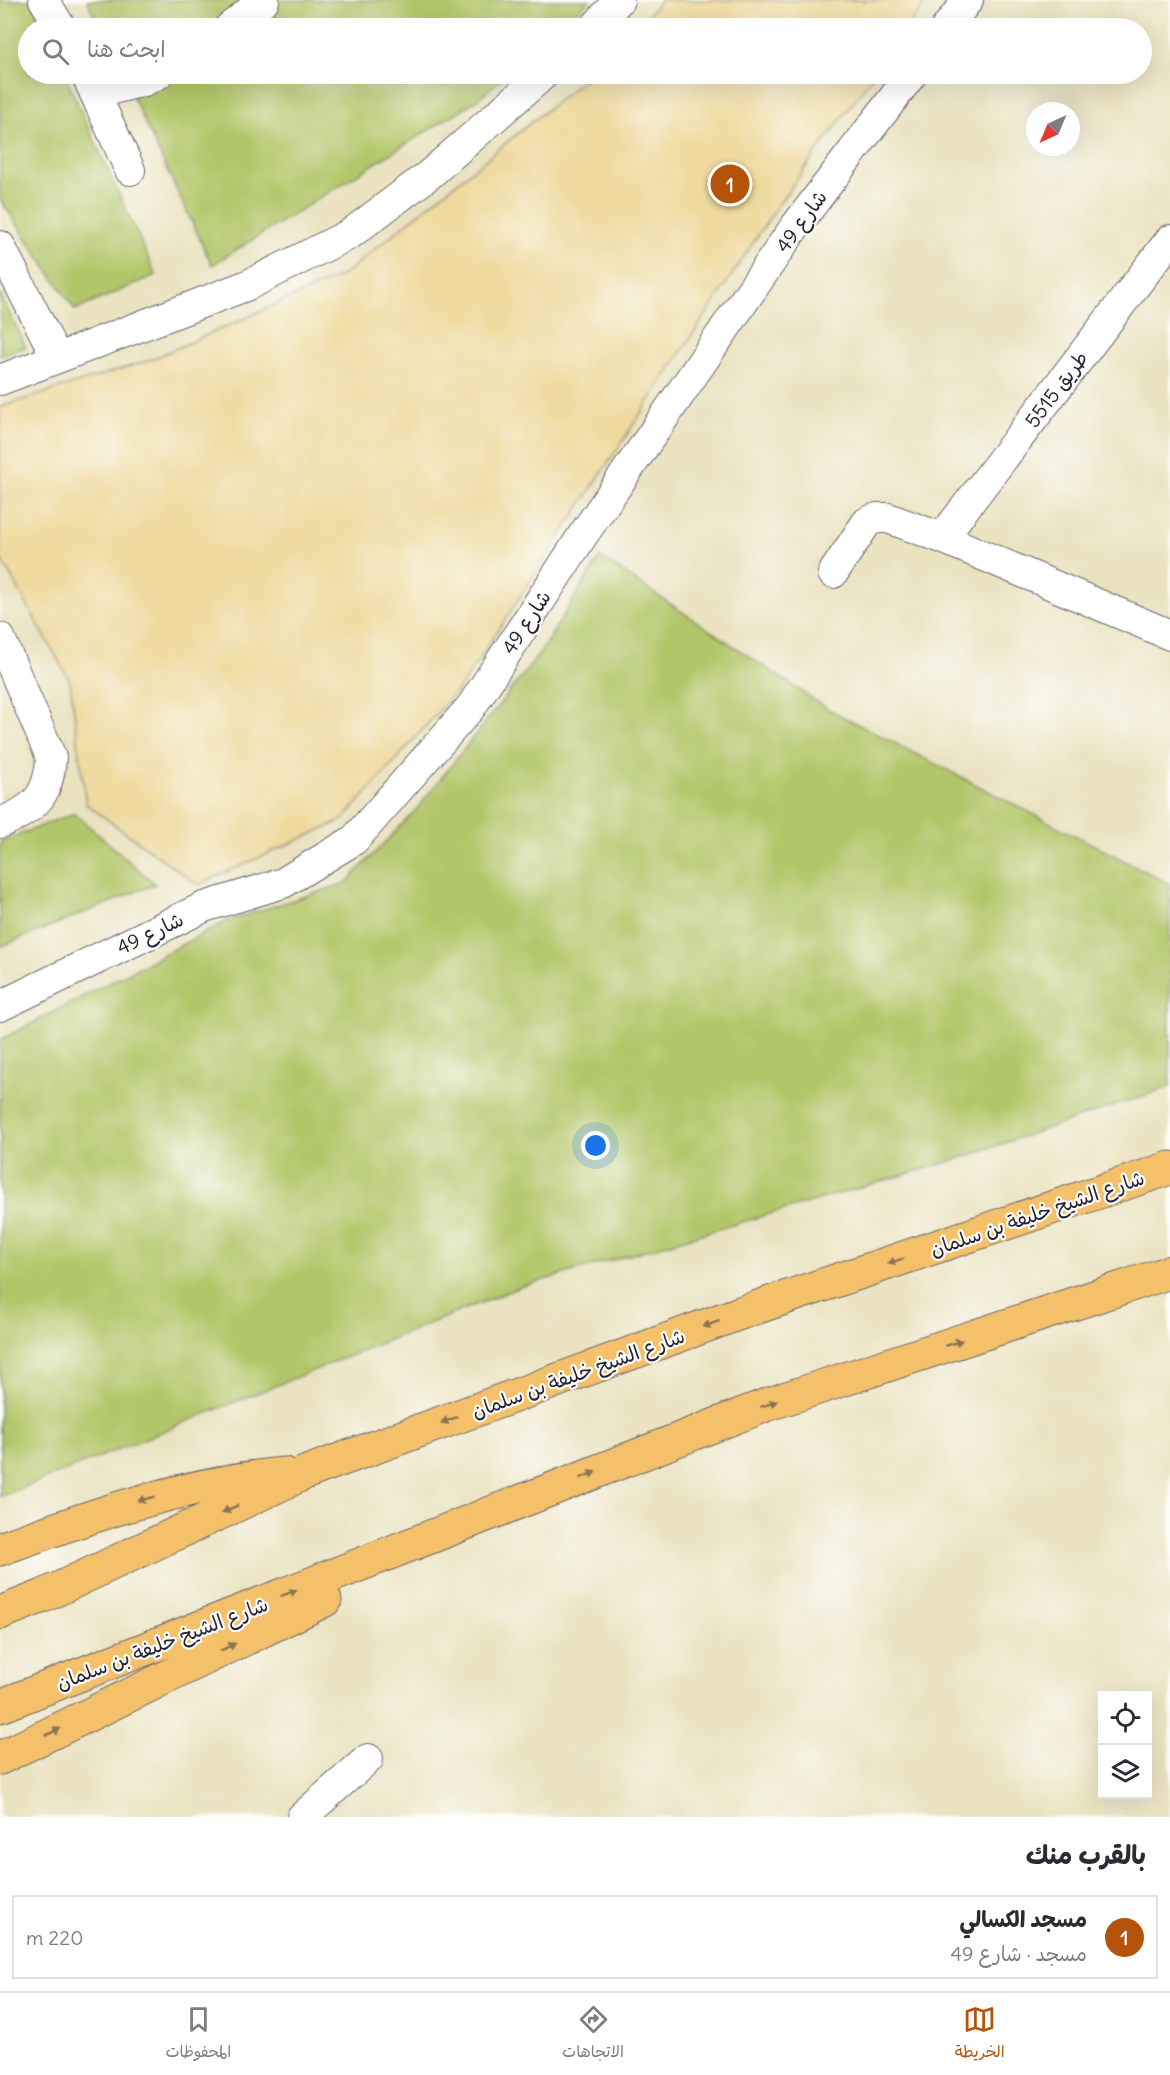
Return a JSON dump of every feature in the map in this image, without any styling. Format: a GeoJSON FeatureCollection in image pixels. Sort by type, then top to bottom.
{"type":"FeatureCollection","features":[{"type":"Feature","properties":{"kind":"highway","name":"شارع الشيخ خليفة بن سلمان"},"geometry":{"type":"LineString","coordinates":[[0,1613],[43,1596],[307,1472],[743,1312],[1170,1168]]}},
{"type":"Feature","properties":{"kind":"highway","name":"شارع الشيخ خليفة بن سلمان"},"geometry":{"type":"LineString","coordinates":[[0,1706],[766,1405],[1170,1272]]}},
{"type":"Feature","properties":{"kind":"highway"},"geometry":{"type":"LineString","coordinates":[[0,1549],[128,1504],[186,1488],[246,1478],[307,1472]]}},
{"type":"Feature","properties":{"kind":"highway"},"geometry":{"type":"LineString","coordinates":[[0,1758],[549,1491]]}},
{"type":"Feature","properties":{"kind":"street"},"geometry":{"type":"LineString","coordinates":[[44,0],[55,18]]}},
{"type":"Feature","properties":{"kind":"street"},"geometry":{"type":"LineString","coordinates":[[242,18],[264,0]]}},
{"type":"Feature","properties":{"kind":"street"},"geometry":{"type":"LineString","coordinates":[[603,18],[619,0]]}},
{"type":"Feature","properties":{"kind":"street"},"geometry":{"type":"LineString","coordinates":[[954,18],[968,0]]}},
{"type":"Feature","properties":{"kind":"street"},"geometry":{"type":"LineString","coordinates":[[92,84],[130,170]]}},
{"type":"Feature","properties":{"kind":"street"},"geometry":{"type":"LineString","coordinates":[[0,380],[248,285],[350,234],[430,174],[533,84]]}},
{"type":"Feature","properties":{"kind":"street","name":"شارع 49"},"geometry":{"type":"LineString","coordinates":[[0,1006],[204,907],[283,883],[354,840],[471,707],[583,535],[795,228],[904,84]]}},
{"type":"Feature","properties":{"kind":"street","name":"طريق 5515"},"geometry":{"type":"LineString","coordinates":[[942,538],[1170,240]]}},
{"type":"Feature","properties":{"kind":"street"},"geometry":{"type":"LineString","coordinates":[[0,246],[57,357]]}},
{"type":"Feature","properties":{"kind":"street"},"geometry":{"type":"LineString","coordinates":[[832,573],[867,522],[877,518],[888,518],[942,538],[1170,635]]}},
{"type":"Feature","properties":{"kind":"street"},"geometry":{"type":"LineString","coordinates":[[0,638],[51,757],[48,783],[35,804],[23,814],[0,822]]}},
{"type":"Feature","properties":{"kind":"street"},"geometry":{"type":"LineString","coordinates":[[302,1817],[368,1759]]}},
{"type":"Feature","properties":{"kind":"green space"},"geometry":{"type":"Polygon","coordinates":[[[0,0],[31,0],[39,18],[18,18],[18,84],[69,84],[156,275],[75,310],[0,199],[0,0]]]}},
{"type":"Feature","properties":{"kind":"green space"},"geometry":{"type":"Polygon","coordinates":[[[87,0],[590,0],[569,18],[95,18],[87,0]]]}},
{"type":"Feature","properties":{"kind":"green space"},"geometry":{"type":"Polygon","coordinates":[[[127,84],[495,84],[477,100],[212,265],[127,84]]]}},
{"type":"Feature","properties":{"kind":"green space"},"geometry":{"type":"Polygon","coordinates":[[[0,294],[26,347],[0,356],[0,294]]]}},
{"type":"Feature","properties":{"kind":"green space"},"geometry":{"type":"Polygon","coordinates":[[[600,557],[828,709],[1170,884],[1170,1087],[948,1162],[520,1287],[0,1497],[0,1040],[227,921],[346,883],[416,810],[540,653],[600,557]]]}},
{"type":"Feature","properties":{"kind":"green space"},"geometry":{"type":"Polygon","coordinates":[[[74,813],[155,884],[0,947],[0,842],[74,813]]]}},
{"type":"Feature","properties":{"kind":"sand"},"geometry":{"type":"Polygon","coordinates":[[[661,0],[928,0],[914,18],[646,18],[661,0]]]}},
{"type":"Feature","properties":{"kind":"sand"},"geometry":{"type":"Polygon","coordinates":[[[579,84],[867,84],[778,205],[462,685],[343,820],[198,885],[86,804],[70,681],[0,557],[0,407],[150,360],[343,275],[579,84]]]}},
{"type":"Feature","properties":{"kind":"place","name":"مسجد الكسالي"},"geometry":{"type":"Point","coordinates":[730,184]}}]}
